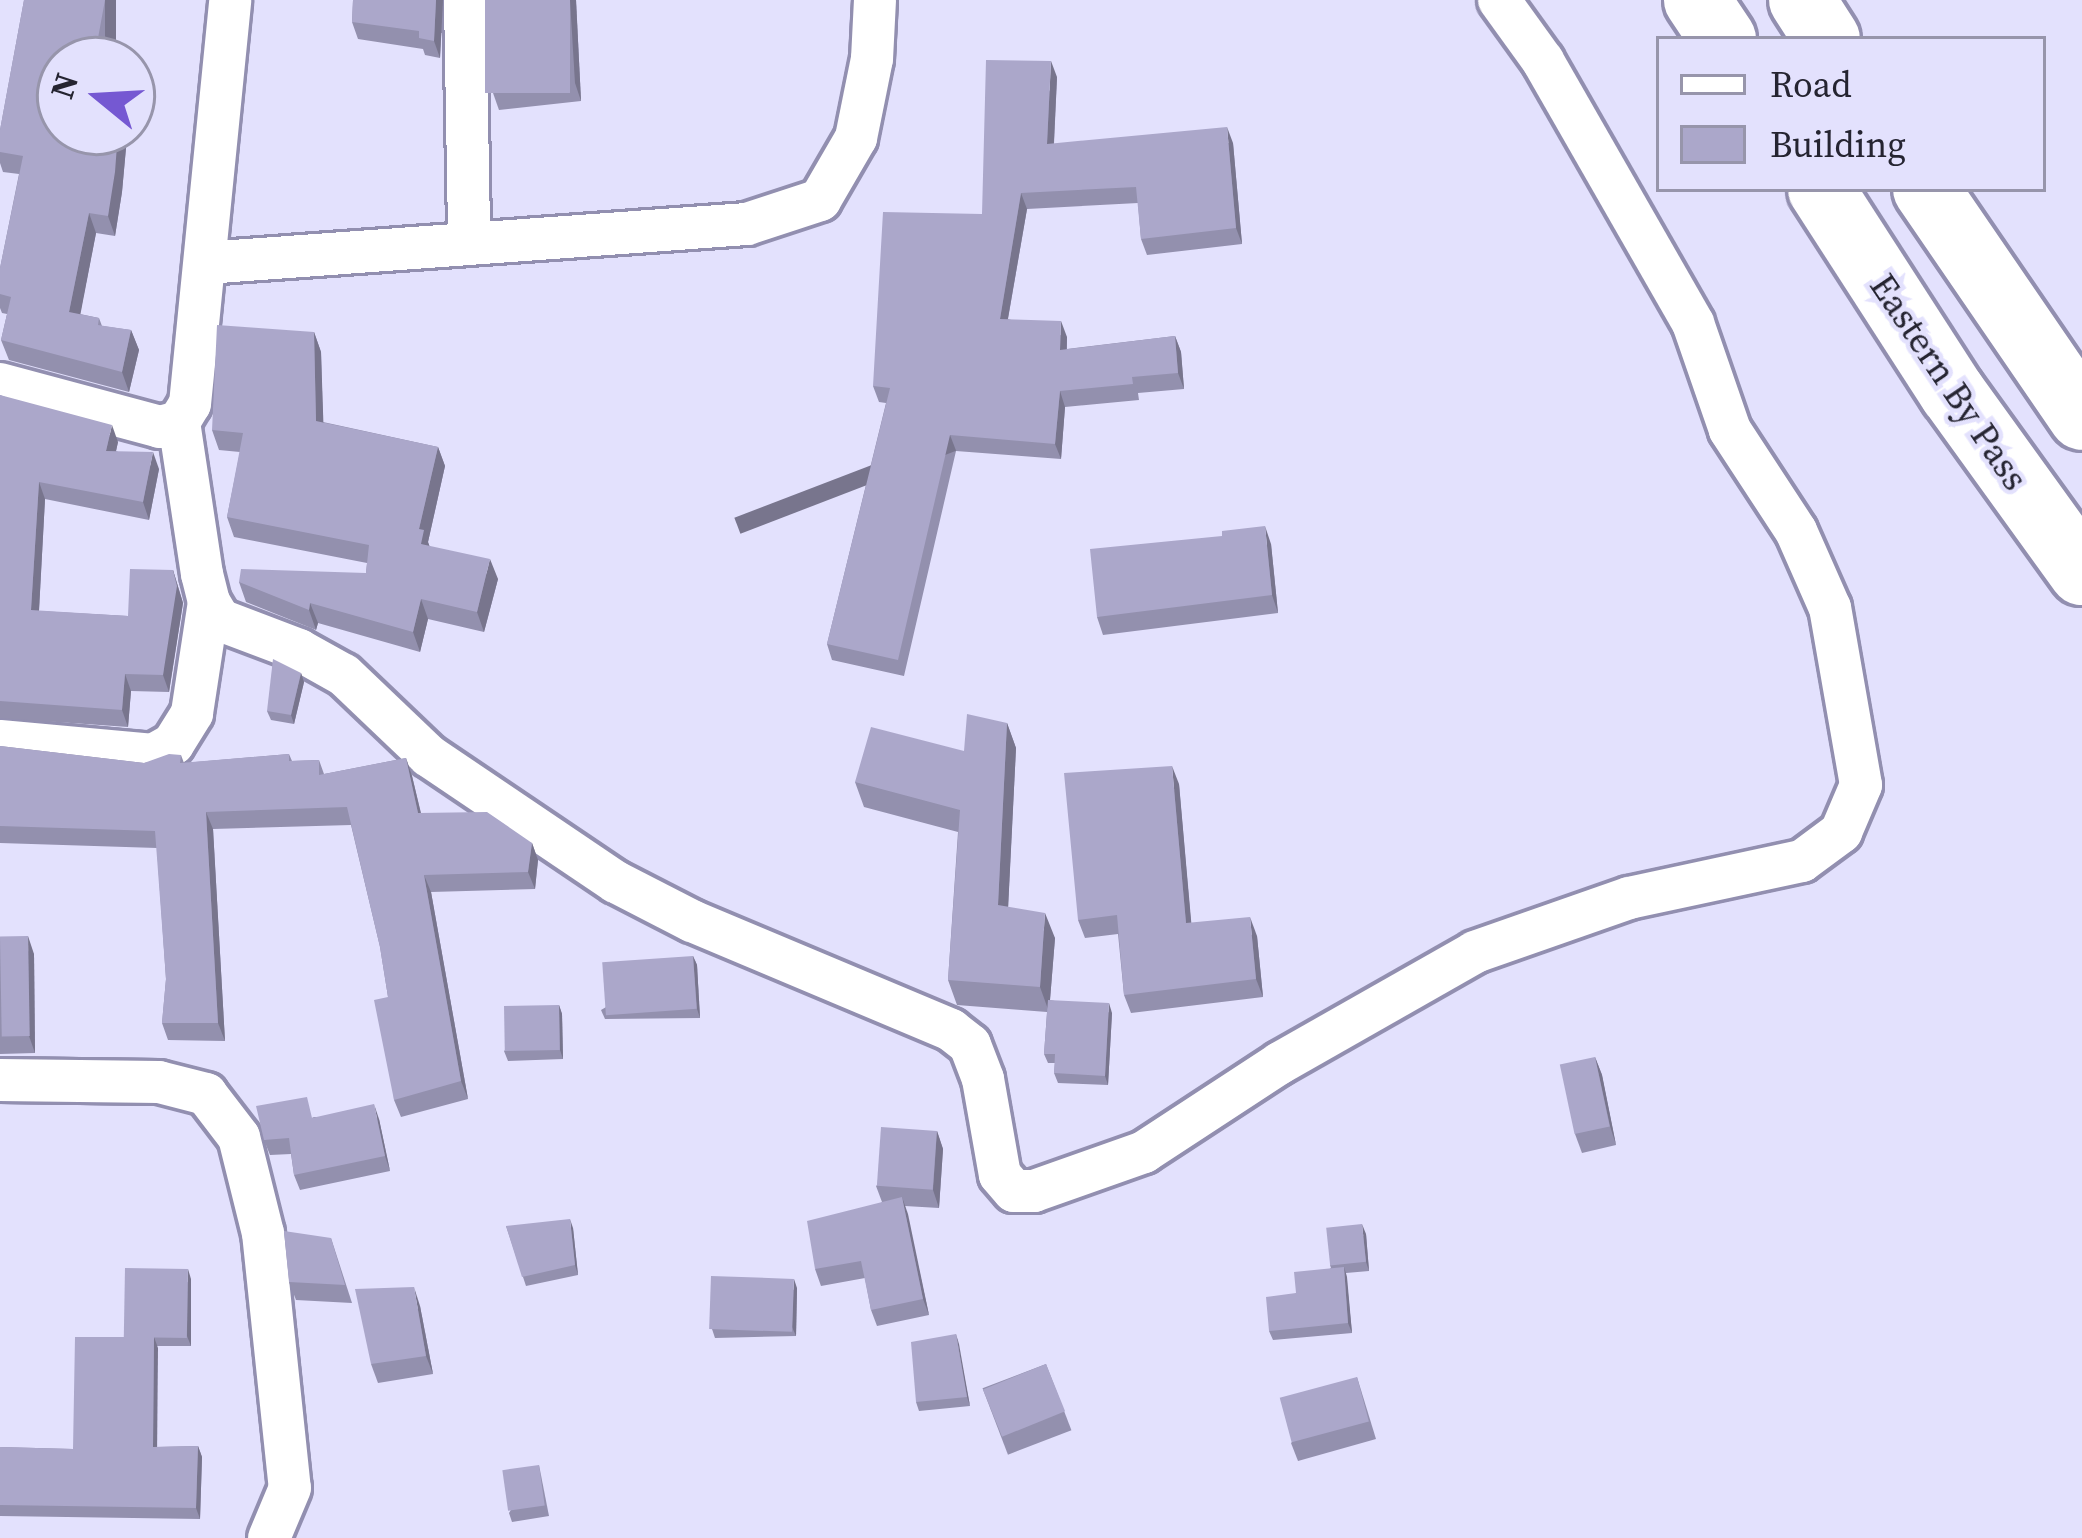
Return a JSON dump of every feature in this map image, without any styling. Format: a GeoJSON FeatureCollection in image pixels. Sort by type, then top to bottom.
{"type":"FeatureCollection","features":[{"type":"Feature","properties":{"kind":"main road"},"geometry":{"type":"LineString","coordinates":[[1697,0],[1721,36]]}},
{"type":"Feature","properties":{"kind":"main road"},"geometry":{"type":"LineString","coordinates":[[1802,0],[1825,36]]}},
{"type":"Feature","properties":{"kind":"main road","name":"Eastern By Pass"},"geometry":{"type":"LineString","coordinates":[[1823,192],[1952,392],[2082,572]]}},
{"type":"Feature","properties":{"kind":"main road"},"geometry":{"type":"LineString","coordinates":[[1928,192],[2082,417]]}},
{"type":"Feature","properties":{"kind":"street"},"geometry":{"type":"LineString","coordinates":[[0,741],[153,755],[173,744],[192,713],[209,602],[179,422],[190,404],[230,0]]}},
{"type":"Feature","properties":{"kind":"street"},"geometry":{"type":"LineString","coordinates":[[465,0],[470,241]]}},
{"type":"Feature","properties":{"kind":"street"},"geometry":{"type":"LineString","coordinates":[[205,263],[747,224],[820,200],[856,138],[872,59],[875,0]]}},
{"type":"Feature","properties":{"kind":"street"},"geometry":{"type":"LineString","coordinates":[[209,602],[220,620],[299,650],[344,676],[429,757],[616,882],[692,921],[951,1030],[970,1045],[983,1079],[1000,1174],[1014,1191],[1034,1191],[1144,1152],[1280,1063],[1475,952],[1629,898],[1802,861],[1841,832],[1861,785],[1829,608],[1796,531],[1730,430],[1693,323],[1544,61],[1499,0]]}},
{"type":"Feature","properties":{"kind":"street"},"geometry":{"type":"LineString","coordinates":[[0,384],[160,428],[179,422]]}},
{"type":"Feature","properties":{"kind":"street"},"geometry":{"type":"LineString","coordinates":[[0,1080],[159,1082],[206,1094],[239,1137],[263,1233],[290,1488],[269,1538]]}},
{"type":"Feature","properties":{"kind":"building"},"geometry":{"type":"Polygon","coordinates":[[[24,0],[105,0],[98,36],[36,36],[36,156],[116,156],[108,216],[89,213],[69,312],[99,318],[98,325],[131,330],[122,372],[1,340],[11,297],[0,294],[0,268],[23,156],[0,152],[24,0]]]}},
{"type":"Feature","properties":{"kind":"building"},"geometry":{"type":"Polygon","coordinates":[[[353,0],[436,0],[434,41],[419,38],[419,31],[352,22],[353,0]]]}},
{"type":"Feature","properties":{"kind":"building"},"geometry":{"type":"Polygon","coordinates":[[[485,0],[570,0],[570,93],[485,93],[485,0]]]}},
{"type":"Feature","properties":{"kind":"building"},"geometry":{"type":"Polygon","coordinates":[[[986,60],[1051,61],[1047,144],[1227,127],[1236,228],[1141,239],[1136,187],[1021,193],[1000,319],[1061,321],[1060,350],[1175,336],[1178,373],[1132,377],[1133,384],[1060,391],[1055,444],[950,435],[898,660],[827,644],[890,388],[873,386],[883,212],[982,214],[986,60]]]}},
{"type":"Feature","properties":{"kind":"building"},"geometry":{"type":"Polygon","coordinates":[[[217,325],[314,332],[316,421],[438,447],[419,529],[424,530],[421,544],[490,559],[477,612],[421,599],[413,632],[310,603],[309,610],[239,582],[241,569],[366,573],[369,545],[227,517],[243,433],[212,430],[217,325]]]}},
{"type":"Feature","properties":{"kind":"building"},"geometry":{"type":"Polygon","coordinates":[[[0,395],[112,425],[106,451],[153,452],[143,502],[39,482],[31,610],[128,616],[130,569],[173,570],[177,586],[163,675],[125,674],[122,710],[0,701],[0,395]]]}},
{"type":"Feature","properties":{"kind":"building"},"geometry":{"type":"Polygon","coordinates":[[[1265,526],[1272,595],[1097,617],[1090,549],[1222,536],[1222,531],[1265,526]]]}},
{"type":"Feature","properties":{"kind":"building"},"geometry":{"type":"Polygon","coordinates":[[[273,659],[301,673],[291,715],[267,711],[273,659]]]}},
{"type":"Feature","properties":{"kind":"building"},"geometry":{"type":"Polygon","coordinates":[[[967,714],[1007,723],[998,905],[1045,913],[1040,987],[948,980],[960,810],[855,782],[871,727],[964,751],[967,714]]]}},
{"type":"Feature","properties":{"kind":"building"},"geometry":{"type":"Polygon","coordinates":[[[0,746],[144,763],[169,754],[181,755],[180,763],[289,754],[289,761],[319,760],[319,775],[406,758],[418,813],[487,812],[532,843],[528,872],[424,875],[461,1081],[394,1100],[374,1000],[388,997],[380,947],[347,807],[206,812],[218,1023],[162,1023],[166,979],[155,831],[0,826],[0,746]]]}},
{"type":"Feature","properties":{"kind":"building"},"geometry":{"type":"Polygon","coordinates":[[[1172,766],[1186,923],[1250,917],[1256,979],[1124,995],[1117,915],[1078,920],[1064,773],[1172,766]]]}},
{"type":"Feature","properties":{"kind":"building"},"geometry":{"type":"Polygon","coordinates":[[[0,936],[28,936],[30,1036],[2,1036],[0,936]]]}},
{"type":"Feature","properties":{"kind":"building"},"geometry":{"type":"Polygon","coordinates":[[[693,956],[697,1009],[606,1015],[602,962],[693,956]]]}},
{"type":"Feature","properties":{"kind":"building"},"geometry":{"type":"Polygon","coordinates":[[[1048,1000],[1109,1003],[1105,1076],[1054,1073],[1055,1054],[1044,1054],[1048,1000]]]}},
{"type":"Feature","properties":{"kind":"building"},"geometry":{"type":"Polygon","coordinates":[[[559,1005],[560,1050],[505,1051],[504,1006],[559,1005]]]}},
{"type":"Feature","properties":{"kind":"building"},"geometry":{"type":"Polygon","coordinates":[[[1595,1057],[1610,1126],[1575,1134],[1560,1064],[1595,1057]]]}},
{"type":"Feature","properties":{"kind":"building"},"geometry":{"type":"Polygon","coordinates":[[[307,1097],[312,1118],[374,1104],[385,1156],[294,1175],[289,1138],[264,1140],[256,1106],[307,1097]]]}},
{"type":"Feature","properties":{"kind":"building"},"geometry":{"type":"Polygon","coordinates":[[[881,1127],[937,1131],[933,1190],[877,1186],[881,1127]]]}},
{"type":"Feature","properties":{"kind":"building"},"geometry":{"type":"Polygon","coordinates":[[[902,1197],[923,1299],[871,1310],[861,1261],[815,1269],[807,1221],[902,1197]]]}},
{"type":"Feature","properties":{"kind":"building"},"geometry":{"type":"Polygon","coordinates":[[[570,1219],[575,1265],[522,1277],[506,1226],[570,1219]]]}},
{"type":"Feature","properties":{"kind":"building"},"geometry":{"type":"Polygon","coordinates":[[[1362,1224],[1366,1262],[1330,1266],[1326,1228],[1362,1224]]]}},
{"type":"Feature","properties":{"kind":"building"},"geometry":{"type":"Polygon","coordinates":[[[284,1231],[331,1238],[345,1285],[289,1282],[284,1231]]]}},
{"type":"Feature","properties":{"kind":"building"},"geometry":{"type":"Polygon","coordinates":[[[1344,1267],[1348,1323],[1269,1331],[1266,1297],[1296,1293],[1294,1272],[1344,1267]]]}},
{"type":"Feature","properties":{"kind":"building"},"geometry":{"type":"Polygon","coordinates":[[[125,1268],[188,1269],[187,1338],[124,1337],[125,1268]]]}},
{"type":"Feature","properties":{"kind":"building"},"geometry":{"type":"Polygon","coordinates":[[[711,1276],[794,1279],[792,1332],[709,1329],[711,1276]]]}},
{"type":"Feature","properties":{"kind":"building"},"geometry":{"type":"Polygon","coordinates":[[[414,1287],[426,1356],[371,1364],[355,1289],[414,1287]]]}},
{"type":"Feature","properties":{"kind":"building"},"geometry":{"type":"Polygon","coordinates":[[[956,1334],[967,1397],[916,1402],[911,1342],[956,1334]]]}},
{"type":"Feature","properties":{"kind":"building"},"geometry":{"type":"Polygon","coordinates":[[[75,1337],[154,1337],[153,1447],[198,1446],[196,1508],[0,1505],[0,1447],[73,1449],[75,1337]]]}},
{"type":"Feature","properties":{"kind":"building"},"geometry":{"type":"Polygon","coordinates":[[[1046,1364],[1065,1411],[1002,1437],[983,1389],[1046,1364]]]}},
{"type":"Feature","properties":{"kind":"building"},"geometry":{"type":"Polygon","coordinates":[[[1357,1377],[1369,1421],[1292,1442],[1280,1398],[1357,1377]]]}},
{"type":"Feature","properties":{"kind":"building"},"geometry":{"type":"Polygon","coordinates":[[[539,1465],[545,1506],[508,1511],[502,1470],[539,1465]]]}}]}
